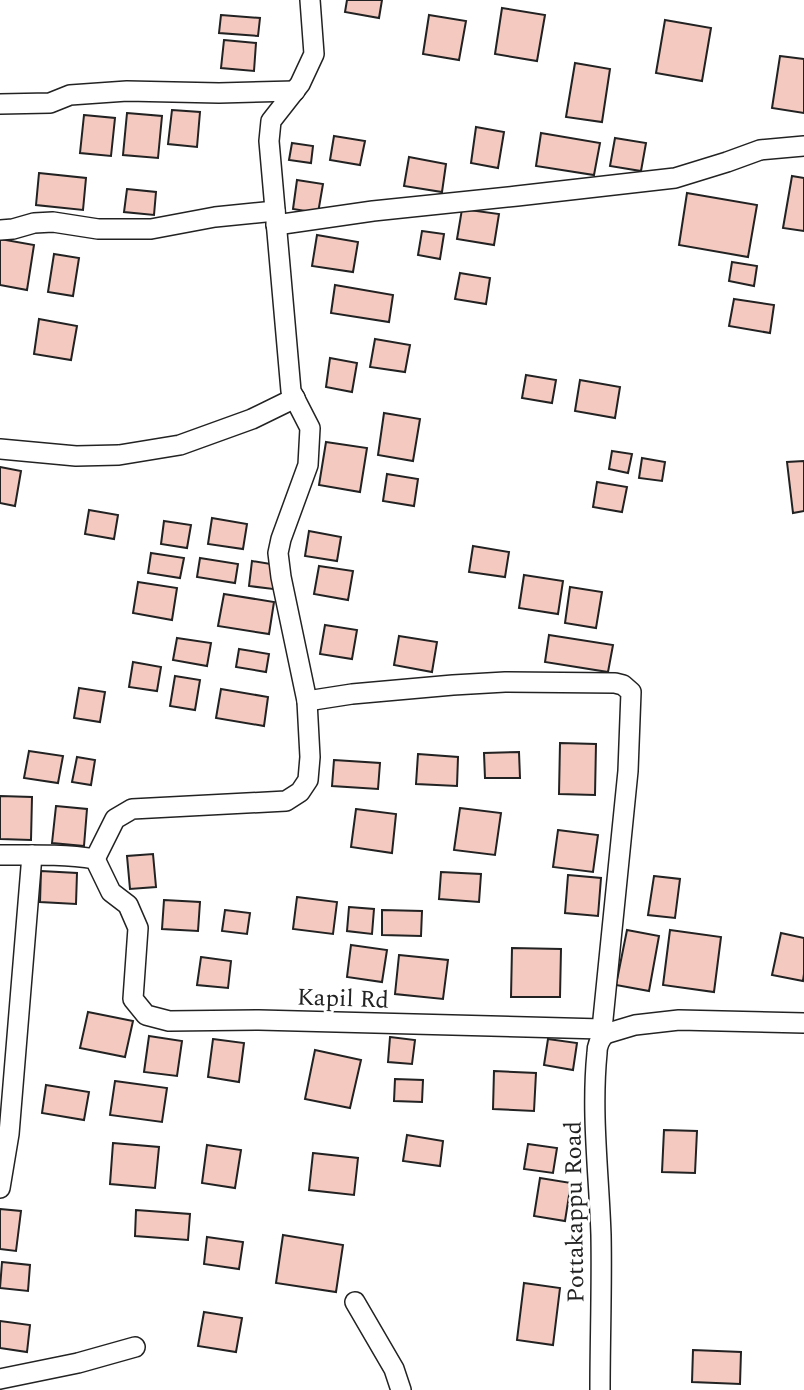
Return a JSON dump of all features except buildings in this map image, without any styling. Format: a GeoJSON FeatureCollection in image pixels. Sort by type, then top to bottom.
{"type":"FeatureCollection","features":[{"type":"Feature","properties":{"kind":"street"},"geometry":{"type":"LineString","coordinates":[[0,855],[95,859],[116,819],[132,809],[286,801],[300,792],[308,780],[310,757],[307,701],[278,553],[308,465],[310,428],[291,391],[270,142],[271,121],[295,91],[314,54],[310,0]]}},
{"type":"Feature","properties":{"kind":"street"},"geometry":{"type":"LineString","coordinates":[[0,104],[50,103],[70,95],[127,90],[219,93],[295,91]]}},
{"type":"Feature","properties":{"kind":"street"},"geometry":{"type":"LineString","coordinates":[[0,230],[53,222],[98,229],[151,229],[215,218],[276,218],[373,211],[517,196],[675,178],[760,150],[804,146]]}},
{"type":"Feature","properties":{"kind":"street"},"geometry":{"type":"LineString","coordinates":[[0,449],[76,456],[119,455],[180,445],[252,419],[295,398]]}},
{"type":"Feature","properties":{"kind":"street","name":"Pottakappu Road"},"geometry":{"type":"LineString","coordinates":[[307,701],[352,694],[505,682],[615,683],[623,685],[631,692],[628,771],[603,1032],[597,1050],[601,1236],[600,1390]]}},
{"type":"Feature","properties":{"kind":"street"},"geometry":{"type":"LineString","coordinates":[[0,1188],[9,1134],[32,855]]}},
{"type":"Feature","properties":{"kind":"street","name":"Kapil Rd"},"geometry":{"type":"LineString","coordinates":[[95,859],[111,892],[128,905],[138,928],[133,999],[146,1015],[169,1021],[259,1020],[603,1032],[679,1020],[804,1023]]}},
{"type":"Feature","properties":{"kind":"street"},"geometry":{"type":"LineString","coordinates":[[355,1302],[394,1369],[401,1390]]}},
{"type":"Feature","properties":{"kind":"street"},"geometry":{"type":"LineString","coordinates":[[0,1379],[78,1363],[135,1347]]}}]}
